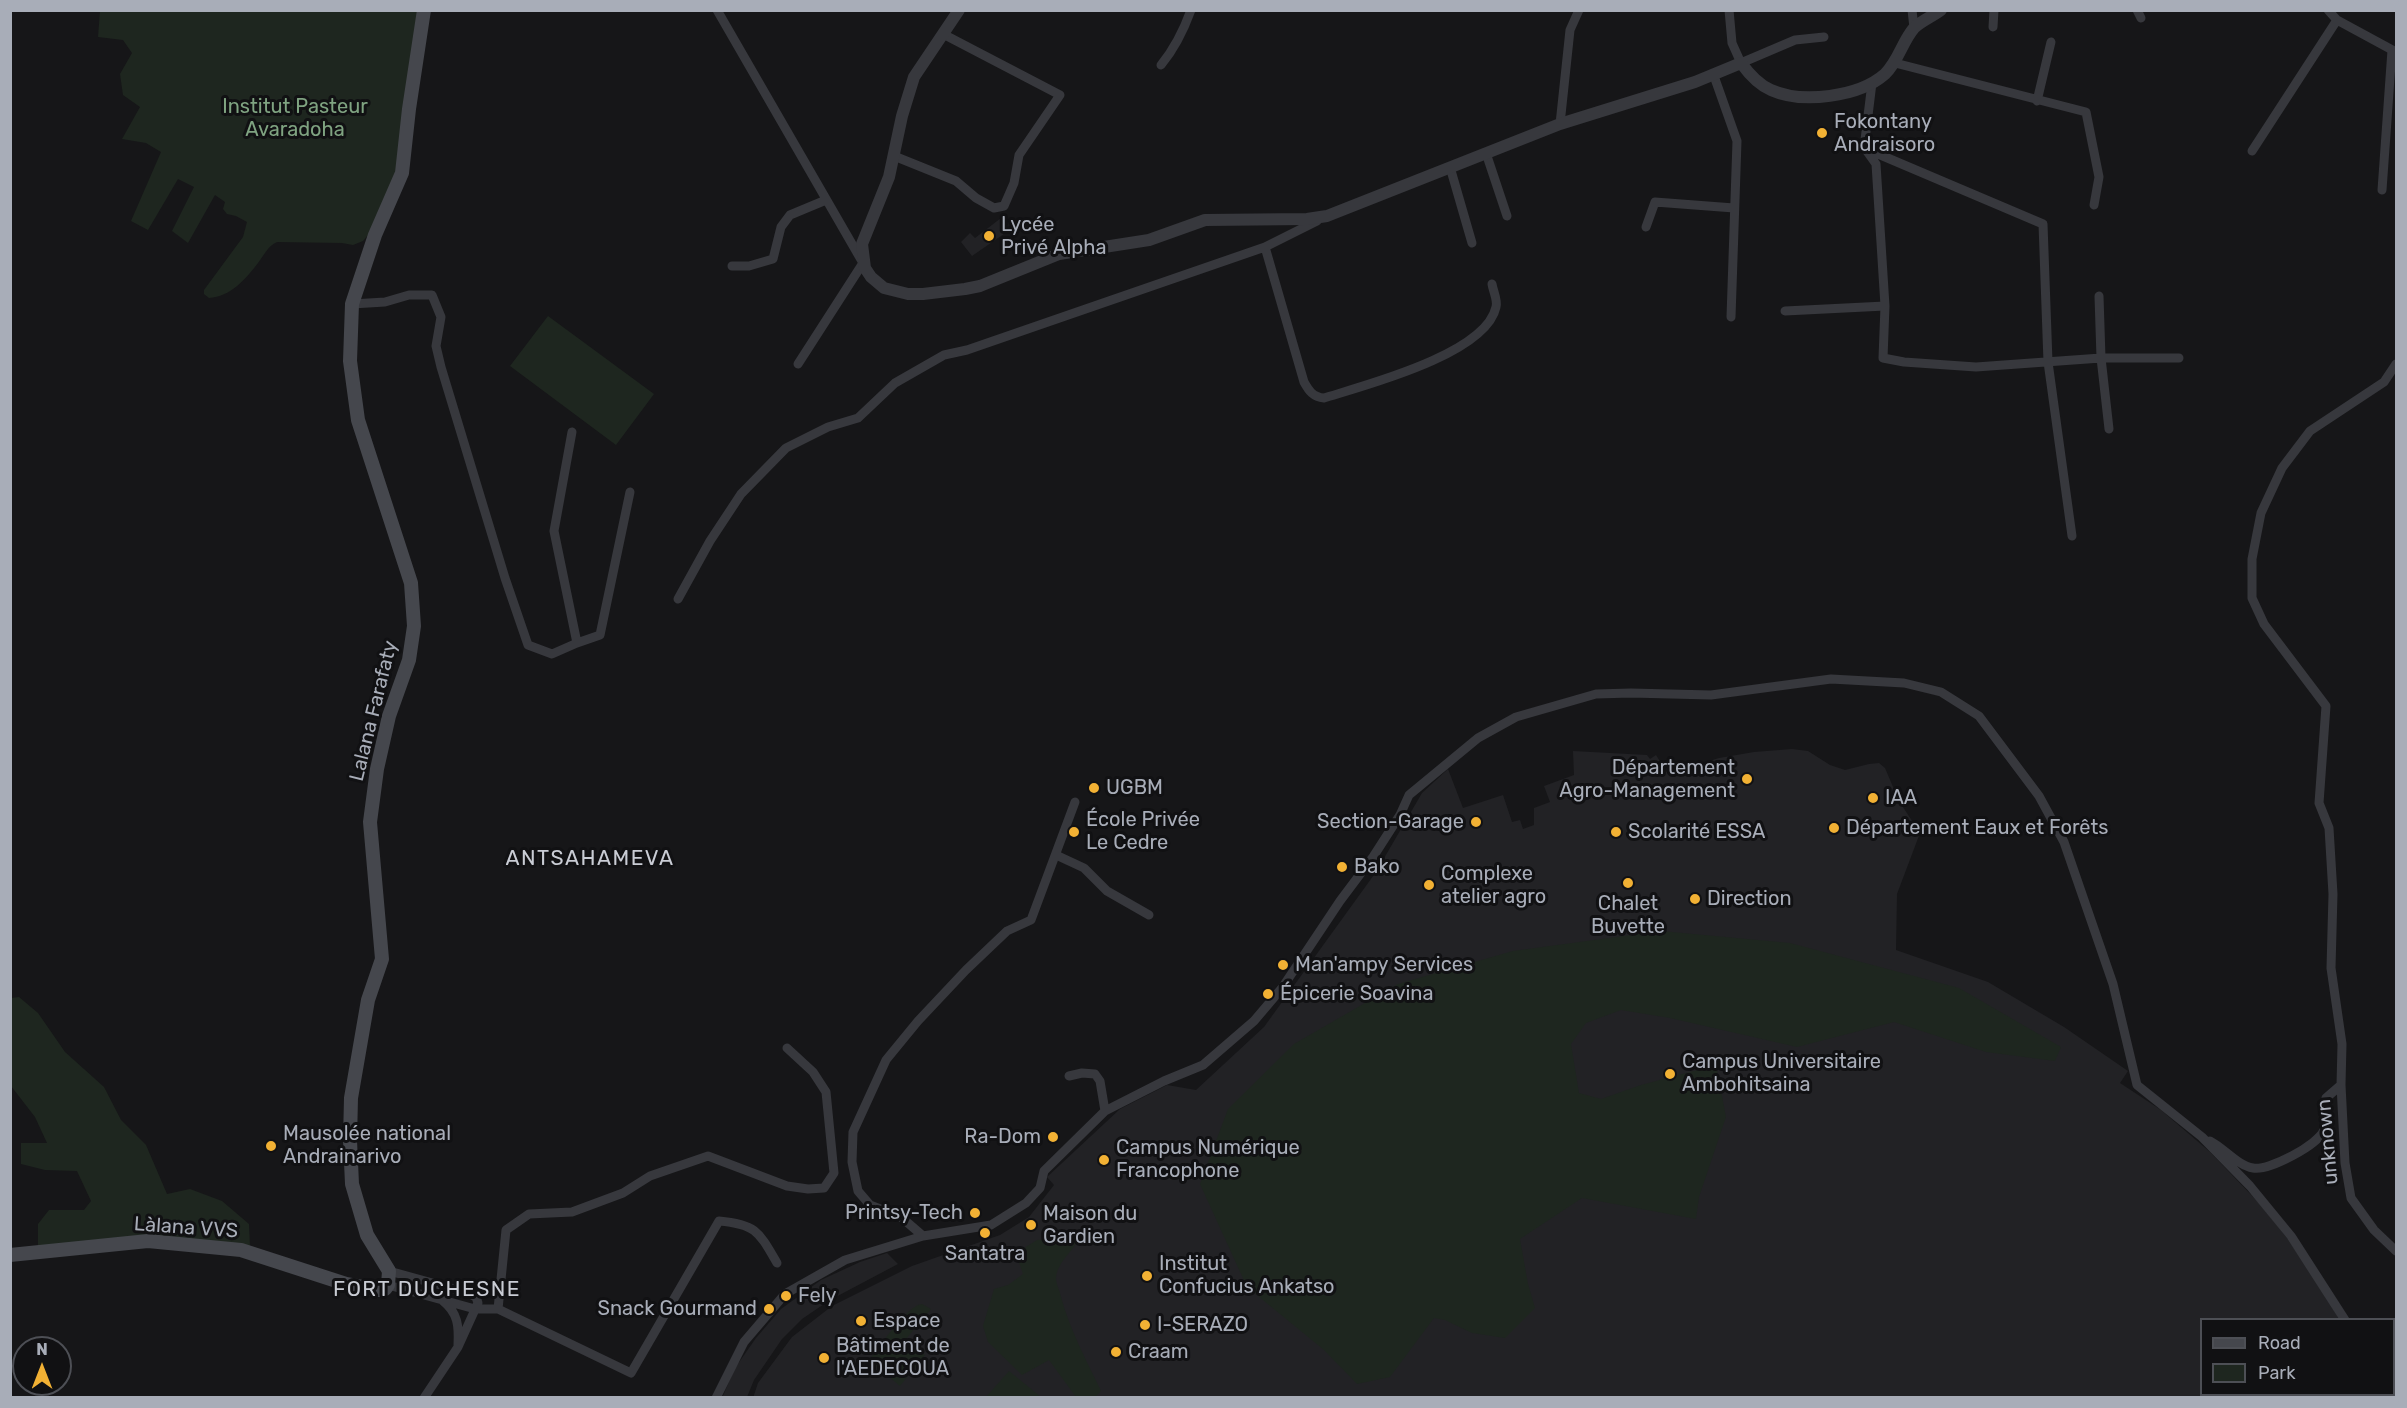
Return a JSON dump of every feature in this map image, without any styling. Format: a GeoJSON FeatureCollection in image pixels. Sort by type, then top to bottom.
{"type":"FeatureCollection","features":[{"type":"Feature","properties":{"kind":"main road","name":"Lalana Farafaty"},"geometry":{"type":"LineString","coordinates":[[389,1278],[367,1235],[352,1184],[351,1098],[368,1000],[382,958],[370,822],[377,769],[389,716],[409,660],[414,626],[411,584],[358,420],[350,361],[352,304],[375,235],[402,173],[424,10]]}},
{"type":"Feature","properties":{"kind":"main road","name":"Làlana VVS"},"geometry":{"type":"LineString","coordinates":[[10,1255],[148,1241],[241,1250],[345,1284],[379,1290],[385,1289],[389,1278]]}},
{"type":"Feature","properties":{"kind":"street"},"geometry":{"type":"LineString","coordinates":[[717,10],[863,263],[877,284],[893,291],[923,294],[951,292],[980,286],[1070,251],[1149,240],[1205,220],[1307,219],[1327,216]]}},
{"type":"Feature","properties":{"kind":"street"},"geometry":{"type":"LineString","coordinates":[[798,364],[863,263],[862,244],[889,177],[902,116],[914,77],[959,10]]}},
{"type":"Feature","properties":{"kind":"street"},"geometry":{"type":"LineString","coordinates":[[1161,65],[1176,47],[1188,24],[1191,11],[1179,10]]}},
{"type":"Feature","properties":{"kind":"street"},"geometry":{"type":"LineString","coordinates":[[1560,124],[1570,30],[1579,10]]}},
{"type":"Feature","properties":{"kind":"street"},"geometry":{"type":"LineString","coordinates":[[1729,10],[1732,44],[1750,75],[1770,90],[1787,95],[1817,97],[1855,91],[1872,83],[1895,63],[1914,28],[1941,10]]}},
{"type":"Feature","properties":{"kind":"street"},"geometry":{"type":"LineString","coordinates":[[1912,10],[1914,28]]}},
{"type":"Feature","properties":{"kind":"street"},"geometry":{"type":"LineString","coordinates":[[1993,27],[1994,10]]}},
{"type":"Feature","properties":{"kind":"street"},"geometry":{"type":"LineString","coordinates":[[2328,10],[2337,21],[2394,51],[2382,190]]}},
{"type":"Feature","properties":{"kind":"street"},"geometry":{"type":"LineString","coordinates":[[2252,151],[2337,21]]}},
{"type":"Feature","properties":{"kind":"street"},"geometry":{"type":"LineString","coordinates":[[894,156],[956,181],[976,198],[994,208],[1004,206],[1014,183],[1019,155],[1060,95],[943,34]]}},
{"type":"Feature","properties":{"kind":"street"},"geometry":{"type":"LineString","coordinates":[[678,599],[710,542],[741,494],[786,448],[828,427],[858,418],[895,383],[944,355],[967,350],[1265,247],[1327,216],[1560,124],[1624,106],[1714,75],[1795,40],[1824,37]]}},
{"type":"Feature","properties":{"kind":"street"},"geometry":{"type":"LineString","coordinates":[[2037,101],[2050,42]]}},
{"type":"Feature","properties":{"kind":"street"},"geometry":{"type":"LineString","coordinates":[[1895,63],[2086,112],[2099,177],[2094,205]]}},
{"type":"Feature","properties":{"kind":"street"},"geometry":{"type":"LineString","coordinates":[[1714,75],[1737,141],[1731,317]]}},
{"type":"Feature","properties":{"kind":"street"},"geometry":{"type":"LineString","coordinates":[[1872,83],[1864,148],[1876,164],[1886,306],[1883,358],[1904,362],[1976,367],[2101,358],[2179,358]]}},
{"type":"Feature","properties":{"kind":"street"},"geometry":{"type":"LineString","coordinates":[[1864,148],[2043,224],[2048,362],[2072,536]]}},
{"type":"Feature","properties":{"kind":"street"},"geometry":{"type":"LineString","coordinates":[[1486,153],[1507,216]]}},
{"type":"Feature","properties":{"kind":"street"},"geometry":{"type":"LineString","coordinates":[[1450,167],[1472,243]]}},
{"type":"Feature","properties":{"kind":"street"},"geometry":{"type":"LineString","coordinates":[[732,266],[749,266],[773,260],[781,227],[790,215],[826,200]]}},
{"type":"Feature","properties":{"kind":"street"},"geometry":{"type":"LineString","coordinates":[[1646,227],[1655,202],[1734,208]]}},
{"type":"Feature","properties":{"kind":"street"},"geometry":{"type":"LineString","coordinates":[[1265,247],[1304,381],[1311,393],[1319,398],[1437,360],[1481,332],[1490,322],[1497,305],[1492,284]]}},
{"type":"Feature","properties":{"kind":"street"},"geometry":{"type":"LineString","coordinates":[[352,304],[385,302],[409,296],[432,296],[441,317],[436,346],[441,368],[505,578],[528,645],[552,654],[600,634],[630,492]]}},
{"type":"Feature","properties":{"kind":"street"},"geometry":{"type":"LineString","coordinates":[[2099,296],[2101,358],[2109,429]]}},
{"type":"Feature","properties":{"kind":"street"},"geometry":{"type":"LineString","coordinates":[[1785,311],[1886,306]]}},
{"type":"Feature","properties":{"kind":"street","name":"unknown"},"geometry":{"type":"LineString","coordinates":[[2397,364],[2384,381],[2310,431],[2282,468],[2260,513],[2252,559],[2252,597],[2264,624],[2326,706],[2319,803],[2329,828],[2333,894],[2331,968],[2342,1044],[2341,1085],[2345,1163],[2351,1198],[2374,1230],[2397,1251]]}},
{"type":"Feature","properties":{"kind":"street"},"geometry":{"type":"LineString","coordinates":[[572,432],[554,531],[577,643]]}},
{"type":"Feature","properties":{"kind":"street"},"geometry":{"type":"LineString","coordinates":[[716,1398],[744,1342],[785,1294],[845,1260],[922,1236],[991,1225],[1026,1203],[1040,1188],[1044,1171],[1105,1111],[1143,1090],[1203,1065],[1254,1021],[1282,988],[1400,815],[1409,795],[1478,738],[1516,717],[1596,694],[1711,695],[1832,679],[1904,683],[1941,692],[1979,716],[2039,796],[2064,842],[2114,984],[2137,1085],[2202,1137],[2250,1186],[2291,1236],[2344,1318]]}},
{"type":"Feature","properties":{"kind":"street"},"geometry":{"type":"LineString","coordinates":[[922,1236],[901,1217],[870,1205],[858,1191],[852,1162],[853,1132],[886,1060],[912,1029],[966,970],[1007,931],[1031,920],[1075,802]]}},
{"type":"Feature","properties":{"kind":"street"},"geometry":{"type":"LineString","coordinates":[[1056,855],[1084,868],[1107,891],[1149,915]]}},
{"type":"Feature","properties":{"kind":"street"},"geometry":{"type":"LineString","coordinates":[[498,1309],[506,1230],[530,1214],[572,1212],[623,1193],[650,1176],[708,1156],[788,1186],[808,1189],[824,1188],[834,1173],[826,1092],[813,1072],[788,1048]]}},
{"type":"Feature","properties":{"kind":"street"},"geometry":{"type":"LineString","coordinates":[[1069,1076],[1082,1073],[1095,1074],[1100,1081],[1105,1111]]}},
{"type":"Feature","properties":{"kind":"street"},"geometry":{"type":"LineString","coordinates":[[2202,1137],[2221,1147],[2246,1166],[2255,1169],[2285,1160],[2323,1133],[2326,1125],[2326,1098],[2341,1085]]}},
{"type":"Feature","properties":{"kind":"street"},"geometry":{"type":"LineString","coordinates":[[389,1278],[442,1300],[475,1309],[498,1309],[631,1373],[719,1221],[741,1223],[761,1235],[777,1263]]}},
{"type":"Feature","properties":{"kind":"street"},"geometry":{"type":"LineString","coordinates":[[389,1278],[476,1297],[478,1303],[458,1347],[424,1398]]}},
{"type":"Feature","properties":{"kind":"street"},"geometry":{"type":"LineString","coordinates":[[442,1300],[456,1314],[459,1329],[458,1347]]}},
{"type":"Feature","properties":{"kind":"shaded area","name":"Lycée Privé Alpha"},"geometry":{"type":"Polygon","coordinates":[[[1001,218],[1011,229],[972,256],[961,242],[970,233],[975,238],[1001,218]]]}},
{"type":"Feature","properties":{"kind":"shaded area","name":"Campus Universitaire Ambohitsaina"},"geometry":{"type":"Polygon","coordinates":[[[1792,749],[1808,751],[1830,765],[1845,770],[1879,763],[1885,768],[1899,801],[1920,833],[1897,894],[1896,950],[1988,982],[2064,1027],[2128,1071],[2120,1083],[2161,1110],[2210,1152],[2259,1203],[2287,1238],[2322,1289],[2338,1318],[2200,1318],[2200,1396],[2379,1397],[753,1398],[758,1383],[792,1337],[832,1306],[912,1266],[1000,1235],[1029,1217],[1054,1185],[1047,1177],[1120,1109],[1167,1085],[1196,1090],[1264,1027],[1376,872],[1422,793],[1448,769],[1463,808],[1503,795],[1512,822],[1520,820],[1523,829],[1534,825],[1534,808],[1550,802],[1544,786],[1574,775],[1573,751],[1647,755],[1650,759],[1656,755],[1668,774],[1719,758],[1792,749]]]}},
{"type":"Feature","properties":{"kind":"shaded area"},"geometry":{"type":"Polygon","coordinates":[[[887,1253],[898,1264],[830,1300],[802,1319],[782,1339],[754,1380],[747,1397],[722,1398],[735,1368],[756,1338],[781,1309],[821,1280],[860,1262],[887,1253]]]}},
{"type":"Feature","properties":{"kind":"green space","name":"Institut Pasteur Avaradoha"},"geometry":{"type":"Polygon","coordinates":[[[100,11],[418,11],[396,176],[374,228],[363,241],[353,245],[277,242],[269,248],[243,281],[231,291],[209,298],[204,294],[204,290],[243,237],[247,222],[227,214],[223,209],[225,202],[215,195],[188,243],[172,231],[194,187],[178,179],[148,230],[131,221],[161,152],[146,143],[122,139],[140,107],[123,95],[120,74],[132,53],[123,40],[98,37],[100,11]]]}},
{"type":"Feature","properties":{"kind":"green space"},"geometry":{"type":"Polygon","coordinates":[[[548,316],[654,394],[616,445],[510,366],[548,316]]]}},
{"type":"Feature","properties":{"kind":"green space"},"geometry":{"type":"Polygon","coordinates":[[[1661,931],[1790,943],[1959,988],[2061,1047],[2055,1061],[1986,1052],[1894,1022],[1797,1047],[1670,1018],[1621,1010],[1586,1023],[1571,1044],[1579,1093],[1601,1099],[1641,1085],[1716,1065],[1726,1117],[1699,1197],[1696,1219],[1582,1198],[1520,1239],[1535,1308],[1505,1338],[1472,1333],[1445,1320],[1434,1318],[1390,1377],[1357,1384],[1324,1350],[1247,1287],[1200,1184],[1228,1109],[1294,1044],[1398,984],[1513,951],[1661,931]]]}},
{"type":"Feature","properties":{"kind":"green space"},"geometry":{"type":"Polygon","coordinates":[[[19,997],[38,1013],[65,1052],[104,1087],[121,1120],[146,1145],[167,1194],[190,1189],[222,1201],[249,1224],[250,1247],[38,1248],[38,1224],[49,1210],[84,1210],[91,1201],[77,1171],[45,1170],[21,1164],[21,1143],[47,1143],[35,1117],[11,1086],[11,998],[19,997]]]}},
{"type":"Feature","properties":{"kind":"green space"},"geometry":{"type":"Polygon","coordinates":[[[1080,1230],[1077,1242],[1057,1271],[1056,1280],[1074,1333],[1101,1391],[1095,1397],[1076,1397],[1049,1360],[1022,1375],[988,1342],[983,1326],[994,1289],[1008,1285],[1023,1274],[1019,1262],[1021,1250],[1037,1240],[1058,1238],[1080,1230]]]}},
{"type":"Feature","properties":{"kind":"green space"},"geometry":{"type":"Polygon","coordinates":[[[922,1304],[931,1309],[906,1339],[925,1355],[900,1386],[869,1360],[901,1319],[916,1306],[922,1304]]]}},
{"type":"Feature","properties":{"kind":"green space"},"geometry":{"type":"Polygon","coordinates":[[[1009,1371],[1041,1397],[986,1397],[1009,1371]]]}},
{"type":"Feature","properties":{"kind":"place","name":"Fokontany Andraisoro"},"geometry":{"type":"Point","coordinates":[1822,133]}},
{"type":"Feature","properties":{"kind":"place","name":"Lycée Privé Alpha"},"geometry":{"type":"Point","coordinates":[989,236]}},
{"type":"Feature","properties":{"kind":"place","name":"Département Agro-Management"},"geometry":{"type":"Point","coordinates":[1747,779]}},
{"type":"Feature","properties":{"kind":"place","name":"UGBM"},"geometry":{"type":"Point","coordinates":[1094,788]}},
{"type":"Feature","properties":{"kind":"place","name":"IAA"},"geometry":{"type":"Point","coordinates":[1873,798]}},
{"type":"Feature","properties":{"kind":"place","name":"Section-Garage"},"geometry":{"type":"Point","coordinates":[1476,822]}},
{"type":"Feature","properties":{"kind":"place","name":"Département Eaux et Forêts"},"geometry":{"type":"Point","coordinates":[1834,828]}},
{"type":"Feature","properties":{"kind":"place","name":"École Privée Le Cedre"},"geometry":{"type":"Point","coordinates":[1074,832]}},
{"type":"Feature","properties":{"kind":"place","name":"Scolarité ESSA"},"geometry":{"type":"Point","coordinates":[1616,832]}},
{"type":"Feature","properties":{"kind":"place","name":"Bako"},"geometry":{"type":"Point","coordinates":[1342,867]}},
{"type":"Feature","properties":{"kind":"place","name":"Chalet Buvette"},"geometry":{"type":"Point","coordinates":[1628,883]}},
{"type":"Feature","properties":{"kind":"place","name":"Complexe atelier agro"},"geometry":{"type":"Point","coordinates":[1429,885]}},
{"type":"Feature","properties":{"kind":"place","name":"Direction"},"geometry":{"type":"Point","coordinates":[1695,899]}},
{"type":"Feature","properties":{"kind":"place","name":"Man'ampy Services"},"geometry":{"type":"Point","coordinates":[1283,965]}},
{"type":"Feature","properties":{"kind":"place","name":"Épicerie Soavina"},"geometry":{"type":"Point","coordinates":[1268,994]}},
{"type":"Feature","properties":{"kind":"place","name":"Campus Universitaire Ambohitsaina"},"geometry":{"type":"Point","coordinates":[1670,1074]}},
{"type":"Feature","properties":{"kind":"place","name":"Ra-Dom"},"geometry":{"type":"Point","coordinates":[1053,1137]}},
{"type":"Feature","properties":{"kind":"place","name":"Mausolée national Andrainarivo"},"geometry":{"type":"Point","coordinates":[271,1146]}},
{"type":"Feature","properties":{"kind":"place","name":"Campus Numérique Francophone"},"geometry":{"type":"Point","coordinates":[1104,1160]}},
{"type":"Feature","properties":{"kind":"place","name":"Printsy-Tech"},"geometry":{"type":"Point","coordinates":[975,1213]}},
{"type":"Feature","properties":{"kind":"place","name":"Maison du Gardien"},"geometry":{"type":"Point","coordinates":[1031,1225]}},
{"type":"Feature","properties":{"kind":"place","name":"Santatra"},"geometry":{"type":"Point","coordinates":[985,1233]}},
{"type":"Feature","properties":{"kind":"place","name":"Institut Confucius Ankatso"},"geometry":{"type":"Point","coordinates":[1147,1276]}},
{"type":"Feature","properties":{"kind":"place","name":"Fely"},"geometry":{"type":"Point","coordinates":[786,1296]}},
{"type":"Feature","properties":{"kind":"place","name":"Snack Gourmand"},"geometry":{"type":"Point","coordinates":[769,1309]}},
{"type":"Feature","properties":{"kind":"place","name":"Espace"},"geometry":{"type":"Point","coordinates":[861,1321]}},
{"type":"Feature","properties":{"kind":"place","name":"I-SERAZO"},"geometry":{"type":"Point","coordinates":[1145,1325]}},
{"type":"Feature","properties":{"kind":"place","name":"Craam"},"geometry":{"type":"Point","coordinates":[1116,1352]}},
{"type":"Feature","properties":{"kind":"place","name":"Bâtiment de l'AEDECOUA"},"geometry":{"type":"Point","coordinates":[824,1358]}},
{"type":"Feature","properties":{"kind":"district","name":"ANTSAHAMEVA"},"geometry":{"type":"Point","coordinates":[590,859]}},
{"type":"Feature","properties":{"kind":"district","name":"FORT DUCHESNE"},"geometry":{"type":"Point","coordinates":[427,1290]}}]}
